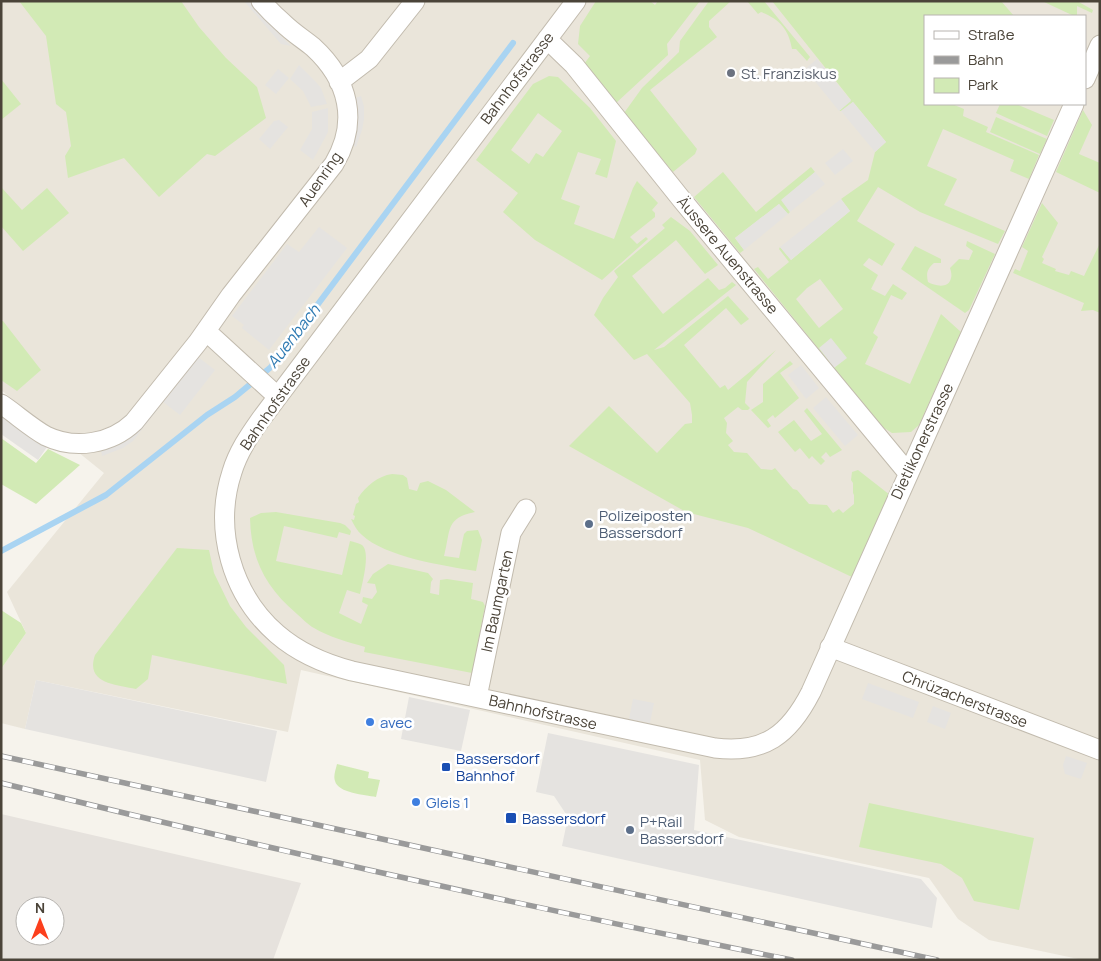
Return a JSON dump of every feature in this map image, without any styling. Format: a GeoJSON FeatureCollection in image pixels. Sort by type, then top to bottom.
{"type":"FeatureCollection","features":[{"type":"Feature","properties":{"kind":"street","name":"Auenring"},"geometry":{"type":"LineString","coordinates":[[1,404],[38,431],[56,439],[73,443],[104,440],[121,432],[134,422],[206,331],[231,295],[326,175],[339,155],[348,132],[349,121],[347,102],[340,82],[323,57],[283,24],[261,1]]}},
{"type":"Feature","properties":{"kind":"street"},"geometry":{"type":"LineString","coordinates":[[340,82],[369,59],[415,1]]}},
{"type":"Feature","properties":{"kind":"street","name":"Bahnhofstrasse"},"geometry":{"type":"LineString","coordinates":[[576,1],[243,445],[232,471],[227,493],[224,522],[230,562],[248,600],[261,618],[296,648],[318,660],[352,671],[679,742],[715,748],[741,749]]}},
{"type":"Feature","properties":{"kind":"street","name":"Äussere Auenstrasse"},"geometry":{"type":"LineString","coordinates":[[547,38],[574,65],[682,200],[908,472]]}},
{"type":"Feature","properties":{"kind":"street"},"geometry":{"type":"LineString","coordinates":[[1086,77],[1100,45]]}},
{"type":"Feature","properties":{"kind":"street","name":"Dietlikonerstrasse"},"geometry":{"type":"LineString","coordinates":[[741,749],[766,743],[779,735],[796,719],[811,692],[1074,105]]}},
{"type":"Feature","properties":{"kind":"street"},"geometry":{"type":"LineString","coordinates":[[206,331],[278,396]]}},
{"type":"Feature","properties":{"kind":"street","name":"Im Baumgarten"},"geometry":{"type":"LineString","coordinates":[[477,697],[511,533],[526,508]]}},
{"type":"Feature","properties":{"kind":"street","name":"Chrüzacherstrasse"},"geometry":{"type":"LineString","coordinates":[[830,648],[1100,750]]}},
{"type":"Feature","properties":{"kind":"shaded area"},"geometry":{"type":"Polygon","coordinates":[[[1,1],[1100,1],[1100,960],[1083,960],[989,940],[958,919],[929,878],[739,837],[705,820],[700,760],[301,670],[288,732],[36,680],[25,729],[1,723],[1,669],[26,633],[7,592],[104,473],[1,390],[1,1]]]}},
{"type":"Feature","properties":{"kind":"shaded area"},"geometry":{"type":"Polygon","coordinates":[[[244,1],[250,1],[291,46],[281,44],[244,1]]]}},
{"type":"Feature","properties":{"kind":"shaded area"},"geometry":{"type":"Polygon","coordinates":[[[817,59],[851,101],[839,111],[805,69],[817,59]]]}},
{"type":"Feature","properties":{"kind":"shaded area"},"geometry":{"type":"Polygon","coordinates":[[[299,65],[321,88],[327,104],[311,107],[303,91],[290,79],[299,65]]]}},
{"type":"Feature","properties":{"kind":"shaded area"},"geometry":{"type":"Polygon","coordinates":[[[278,69],[289,78],[276,94],[265,85],[278,69]]]}},
{"type":"Feature","properties":{"kind":"shaded area"},"geometry":{"type":"Polygon","coordinates":[[[361,96],[364,107],[364,119],[356,147],[351,144],[358,119],[358,108],[355,98],[361,96]]]}},
{"type":"Feature","properties":{"kind":"shaded area"},"geometry":{"type":"Polygon","coordinates":[[[853,102],[886,142],[875,152],[841,111],[853,102]]]}},
{"type":"Feature","properties":{"kind":"shaded area"},"geometry":{"type":"Polygon","coordinates":[[[328,108],[328,132],[313,160],[300,150],[312,129],[312,112],[328,108]]]}},
{"type":"Feature","properties":{"kind":"shaded area"},"geometry":{"type":"Polygon","coordinates":[[[279,120],[288,127],[270,149],[259,139],[274,121],[279,120]]]}},
{"type":"Feature","properties":{"kind":"shaded area"},"geometry":{"type":"Polygon","coordinates":[[[843,149],[853,161],[835,175],[825,163],[843,149]]]}},
{"type":"Feature","properties":{"kind":"shaded area"},"geometry":{"type":"Polygon","coordinates":[[[815,172],[825,184],[790,212],[781,200],[815,172]]]}},
{"type":"Feature","properties":{"kind":"shaded area"},"geometry":{"type":"Polygon","coordinates":[[[841,199],[850,211],[791,260],[780,247],[841,199]]]}},
{"type":"Feature","properties":{"kind":"shaded area"},"geometry":{"type":"Polygon","coordinates":[[[779,204],[788,214],[744,250],[735,238],[779,204]]]}},
{"type":"Feature","properties":{"kind":"shaded area"},"geometry":{"type":"Polygon","coordinates":[[[319,227],[347,248],[269,350],[242,328],[244,325],[232,316],[287,244],[299,252],[319,227]]]}},
{"type":"Feature","properties":{"kind":"shaded area"},"geometry":{"type":"Polygon","coordinates":[[[831,338],[847,358],[834,368],[819,348],[831,338]]]}},
{"type":"Feature","properties":{"kind":"shaded area"},"geometry":{"type":"Polygon","coordinates":[[[198,357],[215,370],[180,415],[163,402],[198,357]]]}},
{"type":"Feature","properties":{"kind":"shaded area"},"geometry":{"type":"Polygon","coordinates":[[[801,365],[819,388],[806,399],[788,375],[801,365]]]}},
{"type":"Feature","properties":{"kind":"shaded area"},"geometry":{"type":"Polygon","coordinates":[[[826,397],[858,435],[845,446],[813,408],[826,397]]]}},
{"type":"Feature","properties":{"kind":"shaded area"},"geometry":{"type":"Polygon","coordinates":[[[154,405],[158,409],[133,441],[123,448],[102,456],[101,450],[154,405]]]}},
{"type":"Feature","properties":{"kind":"shaded area"},"geometry":{"type":"Polygon","coordinates":[[[1,415],[47,447],[38,460],[1,434],[1,415]]]}},
{"type":"Feature","properties":{"kind":"shaded area"},"geometry":{"type":"Polygon","coordinates":[[[36,680],[277,731],[266,782],[25,729],[36,680]]]}},
{"type":"Feature","properties":{"kind":"shaded area"},"geometry":{"type":"Polygon","coordinates":[[[868,683],[919,702],[913,718],[862,699],[868,683]]]}},
{"type":"Feature","properties":{"kind":"shaded area"},"geometry":{"type":"Polygon","coordinates":[[[409,697],[470,710],[461,751],[401,739],[409,697]]]}},
{"type":"Feature","properties":{"kind":"shaded area"},"geometry":{"type":"Polygon","coordinates":[[[633,699],[654,703],[650,723],[629,719],[633,699]]]}},
{"type":"Feature","properties":{"kind":"shaded area"},"geometry":{"type":"Polygon","coordinates":[[[933,706],[951,713],[945,729],[927,722],[933,706]]]}},
{"type":"Feature","properties":{"kind":"shaded area","name":"P+Rail Bassersdorf"},"geometry":{"type":"Polygon","coordinates":[[[548,733],[699,765],[694,830],[921,879],[937,898],[932,928],[562,846],[568,817],[554,796],[536,792],[548,733]]]}},
{"type":"Feature","properties":{"kind":"shaded area"},"geometry":{"type":"Polygon","coordinates":[[[1066,756],[1087,763],[1081,779],[1065,774],[1063,765],[1066,756]]]}},
{"type":"Feature","properties":{"kind":"shaded area"},"geometry":{"type":"Polygon","coordinates":[[[1,814],[301,883],[273,960],[1,960],[1,814]]]}},
{"type":"Feature","properties":{"kind":"green space"},"geometry":{"type":"Polygon","coordinates":[[[19,1],[181,1],[199,27],[226,58],[257,87],[266,118],[215,156],[207,154],[159,197],[124,158],[68,178],[65,156],[71,146],[66,112],[56,104],[46,36],[19,1]]]}},
{"type":"Feature","properties":{"kind":"green space"},"geometry":{"type":"Polygon","coordinates":[[[596,1],[650,1],[655,5],[658,1],[700,1],[667,44],[668,55],[615,104],[584,64],[590,56],[578,44],[580,26],[596,1]]]}},
{"type":"Feature","properties":{"kind":"green space"},"geometry":{"type":"Polygon","coordinates":[[[709,1],[731,1],[709,21],[709,27],[717,37],[650,90],[697,149],[695,154],[673,172],[624,113],[642,88],[679,52],[680,41],[709,1]]]}},
{"type":"Feature","properties":{"kind":"green space"},"geometry":{"type":"Polygon","coordinates":[[[747,1],[764,1],[810,57],[807,61],[796,49],[792,49],[789,36],[783,26],[768,15],[761,12],[758,14],[747,1]]]}},
{"type":"Feature","properties":{"kind":"green space"},"geometry":{"type":"Polygon","coordinates":[[[772,1],[1001,1],[1013,15],[924,15],[924,105],[954,105],[964,109],[963,116],[988,127],[986,132],[1039,155],[1029,179],[1010,171],[1014,160],[943,129],[927,166],[957,179],[944,205],[1005,231],[998,244],[920,212],[878,187],[857,221],[895,244],[882,266],[869,258],[863,265],[878,275],[871,289],[885,296],[893,284],[907,293],[902,300],[891,295],[873,333],[878,337],[865,364],[910,384],[941,314],[961,332],[919,425],[911,432],[892,433],[881,426],[754,269],[758,267],[768,279],[789,262],[779,249],[780,247],[791,260],[850,211],[841,199],[868,180],[875,152],[886,142],[853,102],[839,111],[851,100],[772,1]],[[820,279],[796,299],[819,328],[843,309],[820,279]]]}},
{"type":"Feature","properties":{"kind":"green space"},"geometry":{"type":"Polygon","coordinates":[[[1042,1],[1077,1],[1093,10],[1092,13],[1077,6],[1077,15],[1072,15],[1042,1]]]}},
{"type":"Feature","properties":{"kind":"green space"},"geometry":{"type":"Polygon","coordinates":[[[549,76],[558,77],[590,108],[616,141],[607,178],[595,174],[601,159],[578,152],[561,199],[580,206],[574,224],[614,239],[637,181],[658,203],[652,210],[655,213],[655,217],[630,237],[637,244],[646,237],[648,239],[602,280],[535,240],[503,212],[518,193],[476,160],[533,84],[549,76]],[[538,113],[511,150],[529,164],[536,153],[543,157],[562,131],[538,113]]]}},
{"type":"Feature","properties":{"kind":"green space"},"geometry":{"type":"Polygon","coordinates":[[[1,79],[21,104],[1,120],[1,79]]]}},
{"type":"Feature","properties":{"kind":"green space"},"geometry":{"type":"Polygon","coordinates":[[[1000,105],[1018,105],[1054,120],[1047,136],[996,113],[1000,105]]]}},
{"type":"Feature","properties":{"kind":"green space"},"geometry":{"type":"Polygon","coordinates":[[[1083,110],[1092,125],[1079,154],[1100,163],[1100,193],[1056,172],[1083,110]]]}},
{"type":"Feature","properties":{"kind":"green space"},"geometry":{"type":"Polygon","coordinates":[[[996,117],[1047,139],[1040,154],[990,132],[996,117]]]}},
{"type":"Feature","properties":{"kind":"green space"},"geometry":{"type":"Polygon","coordinates":[[[811,167],[815,172],[782,200],[790,212],[788,214],[779,204],[735,238],[744,250],[740,253],[694,197],[723,172],[756,212],[811,167]]]}},
{"type":"Feature","properties":{"kind":"green space"},"geometry":{"type":"Polygon","coordinates":[[[1,187],[22,210],[47,188],[69,213],[23,251],[1,226],[1,187]]]}},
{"type":"Feature","properties":{"kind":"green space"},"geometry":{"type":"Polygon","coordinates":[[[1042,203],[1058,223],[1042,257],[1044,259],[1042,263],[1056,269],[1055,271],[1069,275],[1071,271],[1084,276],[1100,243],[1100,313],[1093,310],[1081,311],[1084,303],[1013,273],[1015,269],[1020,271],[1028,251],[1022,247],[1042,203]]]}},
{"type":"Feature","properties":{"kind":"green space"},"geometry":{"type":"Polygon","coordinates":[[[671,217],[690,231],[718,265],[705,274],[676,240],[632,276],[663,314],[708,278],[719,290],[732,282],[736,285],[654,350],[664,347],[728,296],[749,319],[741,325],[726,308],[684,345],[720,388],[725,385],[728,390],[776,350],[747,382],[745,403],[750,408],[742,410],[738,407],[724,418],[727,423],[726,433],[733,441],[728,445],[734,452],[747,453],[761,469],[772,470],[775,468],[809,504],[827,505],[833,513],[839,509],[843,513],[854,504],[853,483],[851,480],[852,472],[858,470],[890,495],[854,578],[748,528],[686,512],[569,446],[609,406],[657,453],[685,424],[692,423],[690,403],[647,354],[634,360],[594,315],[618,277],[614,271],[665,228],[662,225],[671,217]]]}},
{"type":"Feature","properties":{"kind":"green space"},"geometry":{"type":"Polygon","coordinates":[[[967,241],[995,254],[969,310],[965,313],[901,269],[915,246],[941,259],[941,263],[934,263],[930,267],[927,274],[928,282],[938,285],[948,284],[951,278],[950,268],[959,259],[969,260],[973,251],[966,246],[967,241]]]}},
{"type":"Feature","properties":{"kind":"green space"},"geometry":{"type":"Polygon","coordinates":[[[1,321],[3,321],[41,370],[17,391],[1,380],[1,321]]]}},
{"type":"Feature","properties":{"kind":"green space"},"geometry":{"type":"Polygon","coordinates":[[[790,361],[793,364],[780,373],[799,398],[775,418],[773,415],[767,420],[771,426],[768,428],[751,410],[763,402],[763,384],[790,361]]]}},
{"type":"Feature","properties":{"kind":"green space"},"geometry":{"type":"Polygon","coordinates":[[[807,408],[842,450],[830,457],[826,452],[821,457],[825,461],[821,465],[812,456],[809,459],[800,448],[795,452],[778,432],[794,420],[811,441],[822,434],[804,411],[807,408]]]}},
{"type":"Feature","properties":{"kind":"green space"},"geometry":{"type":"Polygon","coordinates":[[[1,438],[36,463],[48,449],[80,465],[36,504],[1,484],[1,438]]]}},
{"type":"Feature","properties":{"kind":"green space"},"geometry":{"type":"Polygon","coordinates":[[[392,474],[403,475],[407,478],[409,489],[417,491],[420,483],[428,481],[446,490],[475,512],[458,518],[451,526],[444,556],[459,558],[464,534],[467,531],[478,530],[482,540],[476,571],[400,555],[372,543],[359,532],[351,519],[354,520],[355,516],[353,515],[356,504],[359,502],[358,498],[373,482],[392,474]]]}},
{"type":"Feature","properties":{"kind":"green space"},"geometry":{"type":"Polygon","coordinates":[[[276,512],[340,523],[351,531],[350,535],[339,532],[337,538],[284,526],[276,561],[342,575],[350,541],[362,545],[365,549],[366,561],[360,594],[347,590],[339,613],[361,624],[368,605],[362,602],[363,597],[372,599],[377,592],[375,584],[367,583],[373,574],[388,564],[428,573],[433,579],[430,593],[439,595],[440,580],[447,579],[473,583],[471,599],[483,602],[485,606],[472,673],[364,652],[365,647],[326,634],[307,623],[286,604],[268,583],[253,546],[250,518],[261,513],[276,512]]]}},
{"type":"Feature","properties":{"kind":"green space"},"geometry":{"type":"Polygon","coordinates":[[[177,548],[209,550],[214,573],[230,606],[246,627],[284,665],[287,684],[152,655],[148,679],[136,689],[112,684],[98,677],[94,672],[93,665],[95,655],[177,548]]]}},
{"type":"Feature","properties":{"kind":"green space"},"geometry":{"type":"Polygon","coordinates":[[[1,610],[21,623],[26,633],[1,669],[1,610]]]}},
{"type":"Feature","properties":{"kind":"green space"},"geometry":{"type":"Polygon","coordinates":[[[337,764],[369,772],[368,778],[380,780],[376,797],[352,793],[337,785],[334,777],[337,764]]]}},
{"type":"Feature","properties":{"kind":"green space"},"geometry":{"type":"Polygon","coordinates":[[[869,803],[1034,838],[1019,910],[974,901],[962,878],[941,864],[859,847],[869,803]]]}},
{"type":"Feature","properties":{"kind":"waterway","name":"Auenbach"},"geometry":{"type":"LineString","coordinates":[[1,551],[106,495],[207,415],[235,397],[271,367],[513,43]]}},
{"type":"Feature","properties":{"kind":"railway"},"geometry":{"type":"LineString","coordinates":[[1,756],[937,960]]}},
{"type":"Feature","properties":{"kind":"railway"},"geometry":{"type":"LineString","coordinates":[[1,783],[198,831],[396,876],[792,960]]}},
{"type":"Feature","properties":{"kind":"place","name":"St. Franziskus"},"geometry":{"type":"Point","coordinates":[731,73]}},
{"type":"Feature","properties":{"kind":"place","name":"Polizeiposten Bassersdorf"},"geometry":{"type":"Point","coordinates":[589,524]}},
{"type":"Feature","properties":{"kind":"place","name":"avec"},"geometry":{"type":"Point","coordinates":[370,722]}},
{"type":"Feature","properties":{"kind":"place","name":"Bassersdorf Bahnhof"},"geometry":{"type":"Point","coordinates":[446,767]}},
{"type":"Feature","properties":{"kind":"place","name":"Gleis 1"},"geometry":{"type":"Point","coordinates":[416,802]}},
{"type":"Feature","properties":{"kind":"place","name":"Bassersdorf"},"geometry":{"type":"Point","coordinates":[511,818]}},
{"type":"Feature","properties":{"kind":"place","name":"P+Rail Bassersdorf"},"geometry":{"type":"Point","coordinates":[630,830]}}]}
